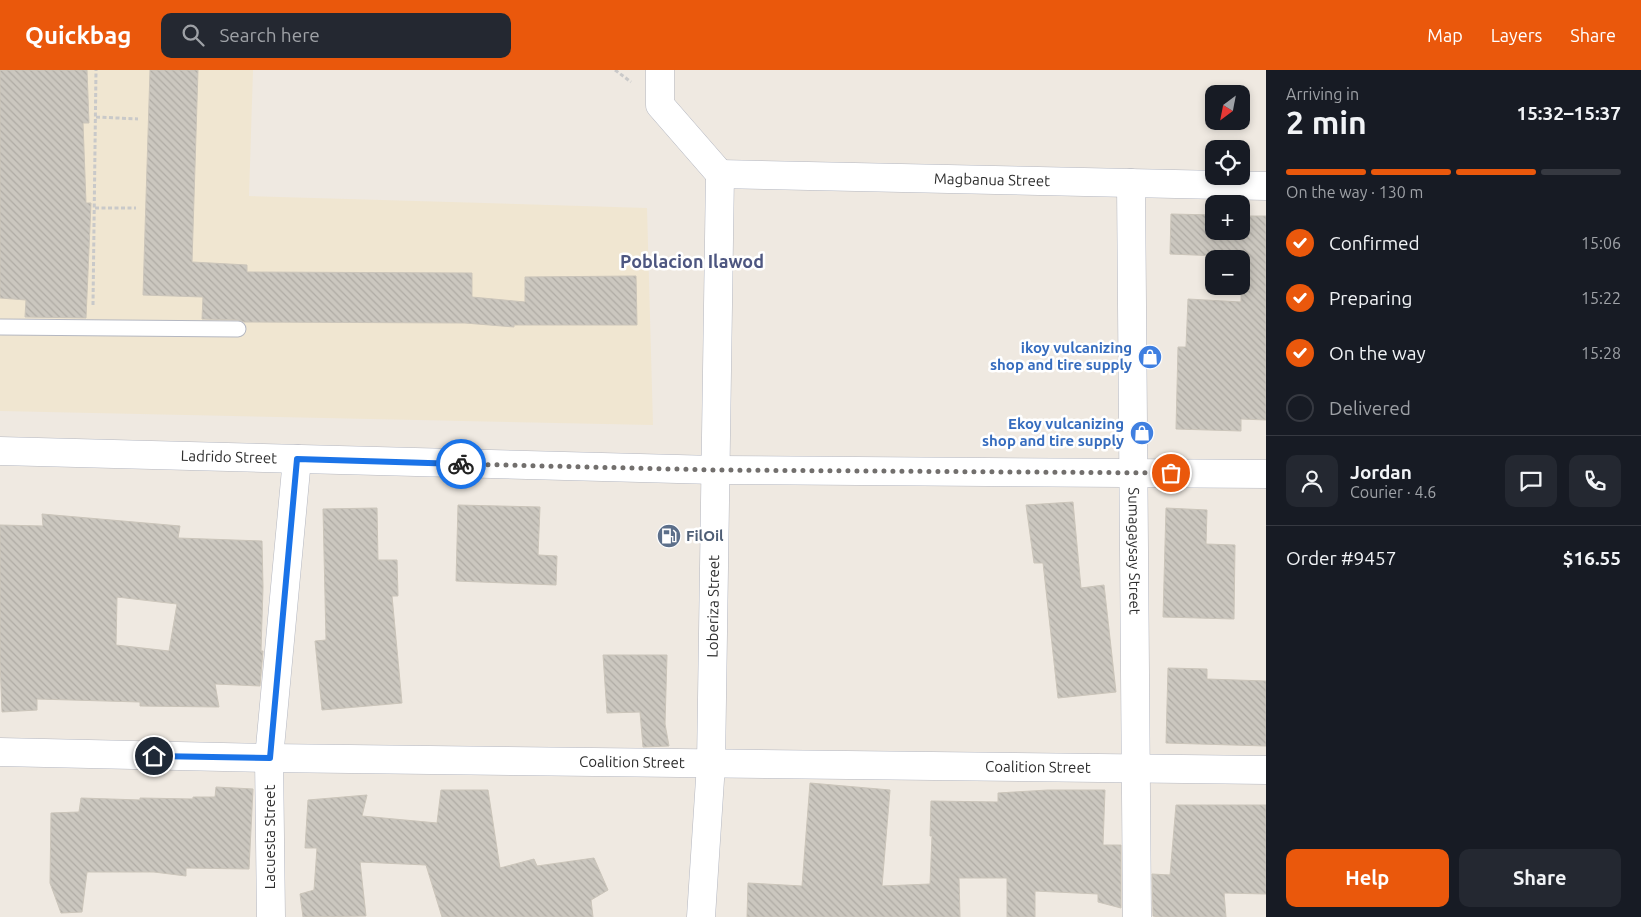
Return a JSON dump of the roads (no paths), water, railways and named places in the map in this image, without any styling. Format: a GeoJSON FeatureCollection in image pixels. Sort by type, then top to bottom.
{"type":"FeatureCollection","features":[{"type":"Feature","properties":{"kind":"street"},"geometry":{"type":"LineString","coordinates":[[660,70],[660,105],[720,174]]}},
{"type":"Feature","properties":{"kind":"street","name":"Magbanua Street"},"geometry":{"type":"LineString","coordinates":[[720,174],[1266,186]]}},
{"type":"Feature","properties":{"kind":"street","name":"Loberiza Street"},"geometry":{"type":"LineString","coordinates":[[701,917],[711,764],[720,174]]}},
{"type":"Feature","properties":{"kind":"street","name":"Sumagaysay Street"},"geometry":{"type":"LineString","coordinates":[[1131,183],[1137,917]]}},
{"type":"Feature","properties":{"kind":"street","name":"Ladrido Street"},"geometry":{"type":"LineString","coordinates":[[0,451],[715,470],[1266,474]]}},
{"type":"Feature","properties":{"kind":"street","name":"Lacuesta Street"},"geometry":{"type":"LineString","coordinates":[[271,917],[270,758],[297,459]]}},
{"type":"Feature","properties":{"kind":"street","name":"Coalition Street"},"geometry":{"type":"LineString","coordinates":[[0,752],[270,758],[1266,770]]}},
{"type":"Feature","properties":{"kind":"lane"},"geometry":{"type":"LineString","coordinates":[[0,327],[238,329]]}},
{"type":"Feature","properties":{"kind":"place","name":"ikoy vulcanizing shop and tire supply"},"geometry":{"type":"Point","coordinates":[1150,357]}},
{"type":"Feature","properties":{"kind":"place","name":"Ekoy vulcanizing shop and tire supply"},"geometry":{"type":"Point","coordinates":[1142,433]}},
{"type":"Feature","properties":{"kind":"place","name":"FilOil"},"geometry":{"type":"Point","coordinates":[669,536]}},
{"type":"Feature","properties":{"kind":"district","name":"Poblacion Ilawod"},"geometry":{"type":"Point","coordinates":[692,262]}}]}
